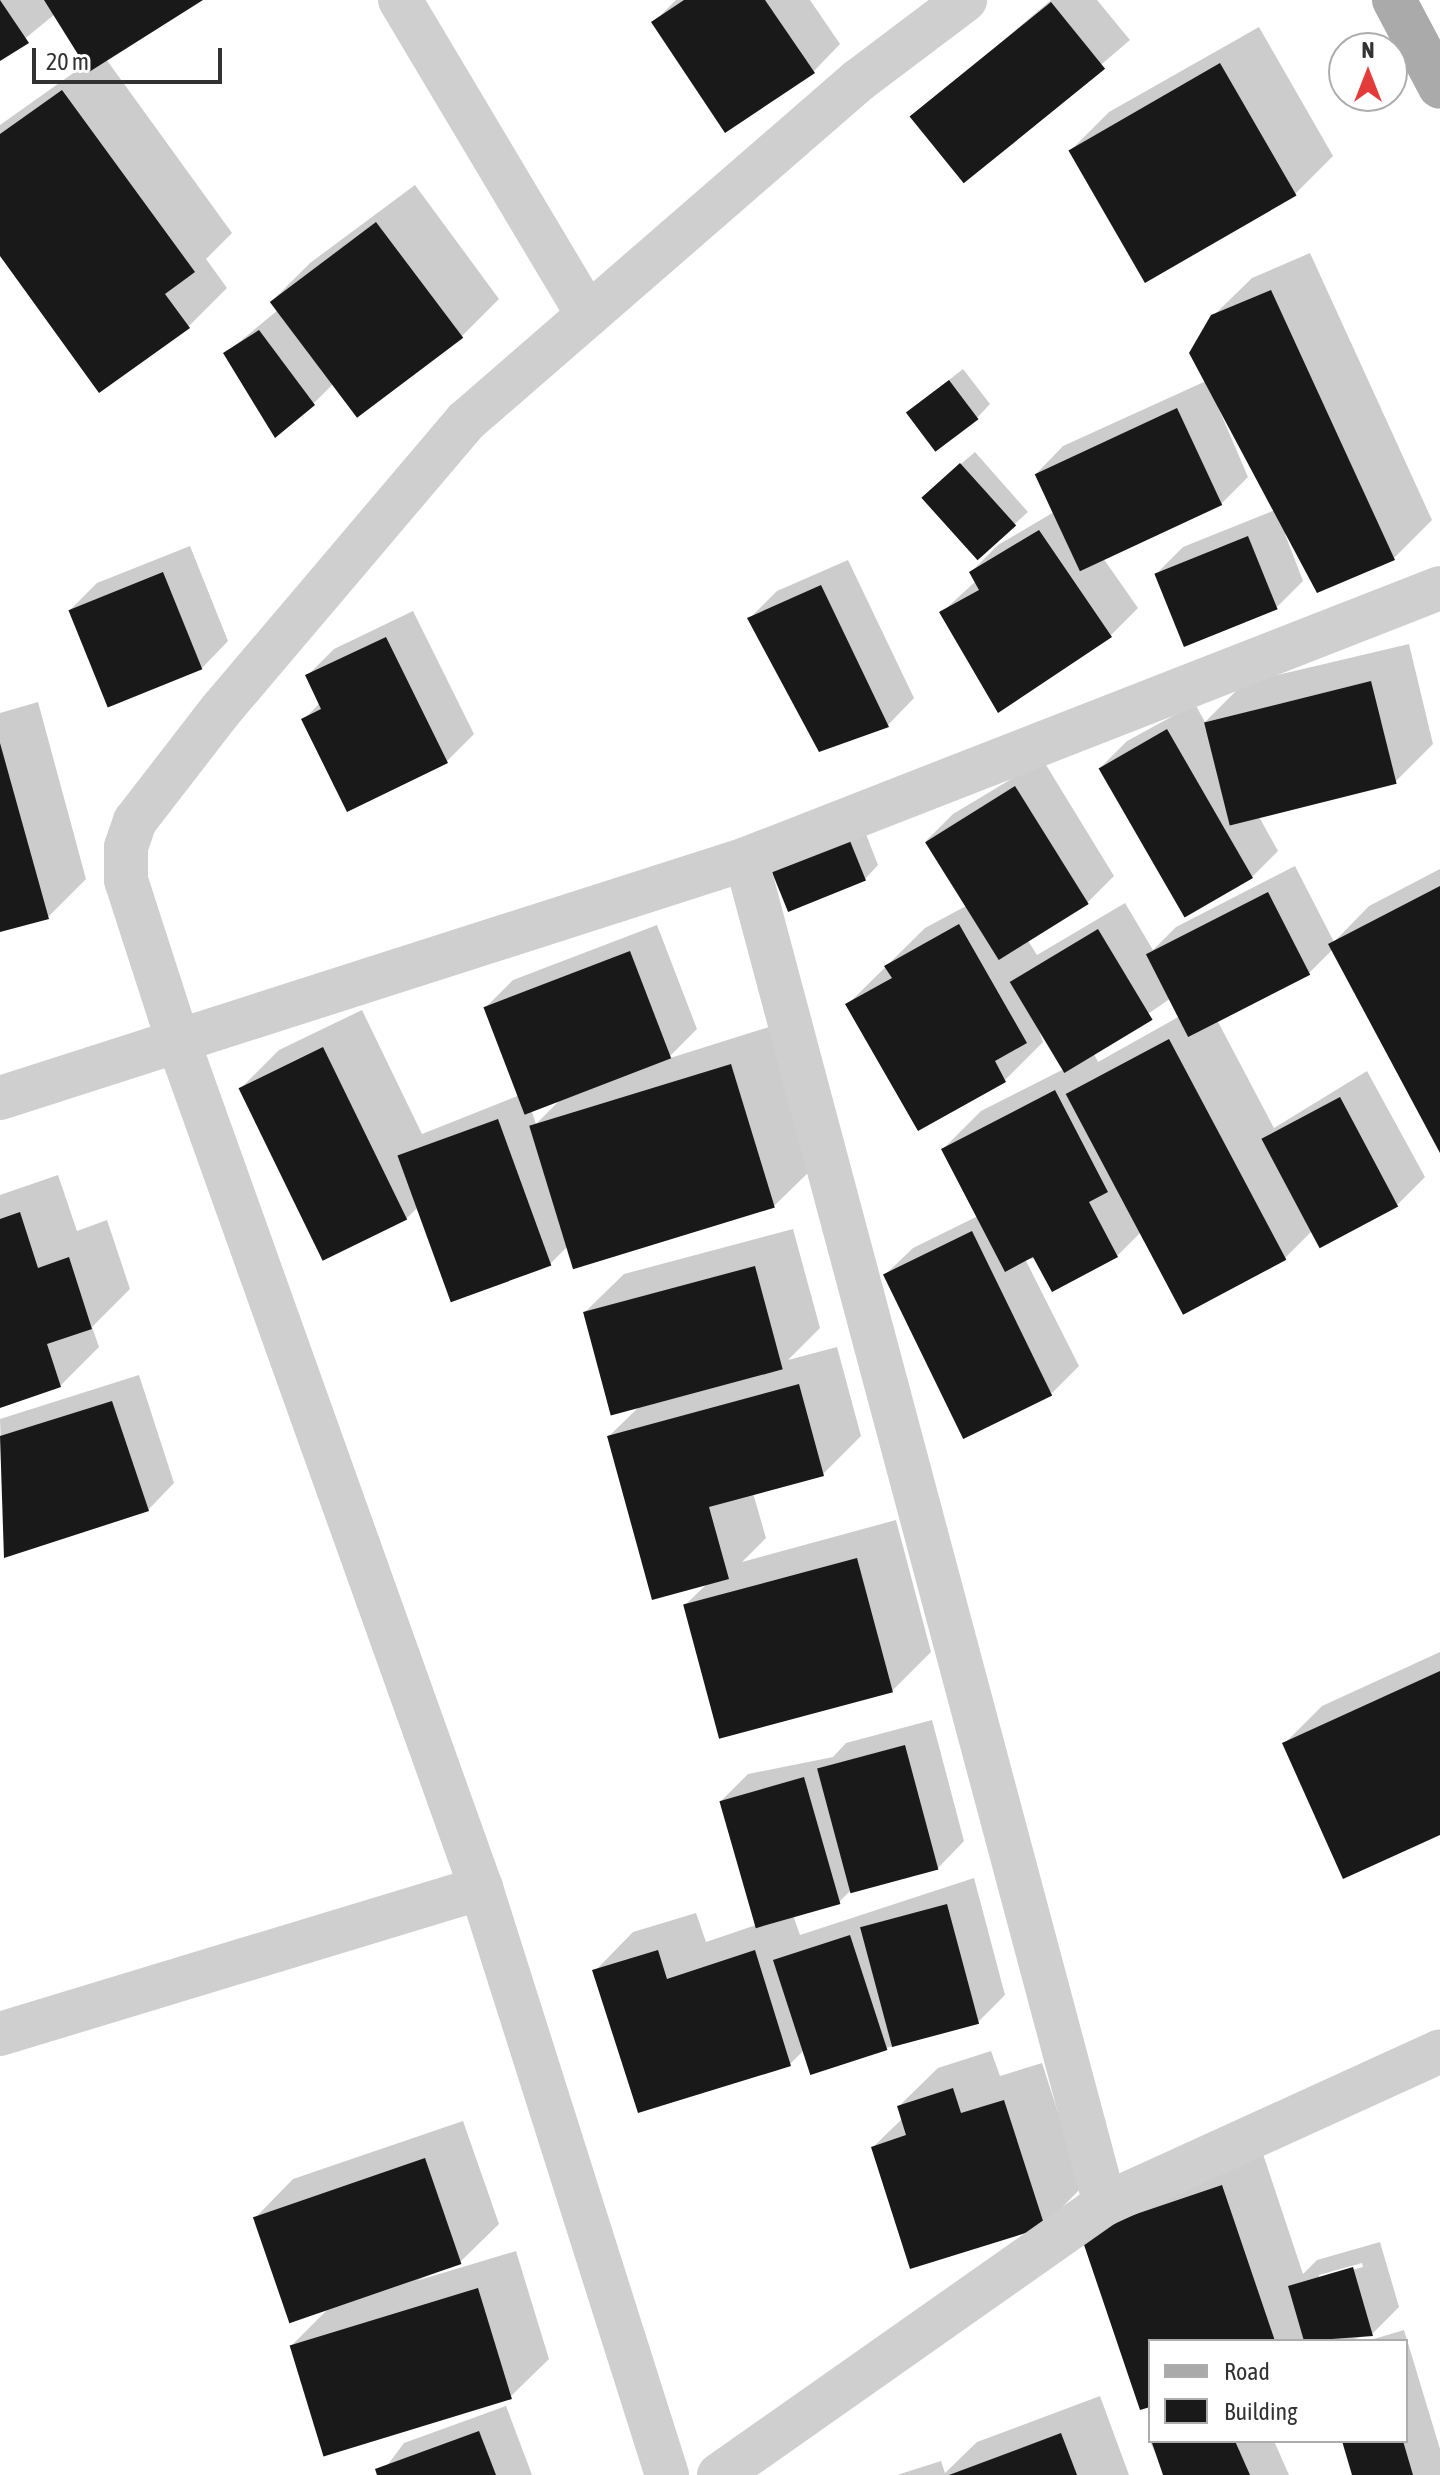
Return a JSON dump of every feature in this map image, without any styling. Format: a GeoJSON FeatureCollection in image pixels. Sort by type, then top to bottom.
{"type":"FeatureCollection","features":[{"type":"Feature","properties":{"kind":"main road"},"geometry":{"type":"LineString","coordinates":[[1394,0],[1440,87]]}},
{"type":"Feature","properties":{"kind":"street"},"geometry":{"type":"LineString","coordinates":[[400,0],[588,315]]}},
{"type":"Feature","properties":{"kind":"street"},"geometry":{"type":"LineString","coordinates":[[667,2475],[481,1888],[178,1041],[126,880],[135,821],[466,421],[859,80],[965,0]]}},
{"type":"Feature","properties":{"kind":"street"},"geometry":{"type":"LineString","coordinates":[[0,1098],[746,859],[1440,588]]}},
{"type":"Feature","properties":{"kind":"street"},"geometry":{"type":"LineString","coordinates":[[746,859],[1105,2204]]}},
{"type":"Feature","properties":{"kind":"street"},"geometry":{"type":"LineString","coordinates":[[0,2034],[481,1888]]}},
{"type":"Feature","properties":{"kind":"street"},"geometry":{"type":"LineString","coordinates":[[719,2475],[1105,2204],[1440,2051]]}},
{"type":"Feature","properties":{"kind":"building"},"geometry":{"type":"Polygon","coordinates":[[[0,0],[29,43],[0,61],[0,0]]]}},
{"type":"Feature","properties":{"kind":"building"},"geometry":{"type":"Polygon","coordinates":[[[44,0],[203,0],[89,72],[44,0]]]}},
{"type":"Feature","properties":{"kind":"building"},"geometry":{"type":"Polygon","coordinates":[[[684,0],[765,0],[815,73],[725,133],[651,22],[684,0]]]}},
{"type":"Feature","properties":{"kind":"building"},"geometry":{"type":"Polygon","coordinates":[[[1051,2],[1105,69],[964,183],[910,117],[1051,2]]]}},
{"type":"Feature","properties":{"kind":"building"},"geometry":{"type":"Polygon","coordinates":[[[1220,63],[1296,196],[1145,283],[1068,150],[1220,63]]]}},
{"type":"Feature","properties":{"kind":"building"},"geometry":{"type":"Polygon","coordinates":[[[62,90],[195,272],[165,294],[190,328],[99,393],[0,256],[0,134],[62,90]]]}},
{"type":"Feature","properties":{"kind":"building"},"geometry":{"type":"Polygon","coordinates":[[[376,222],[463,338],[357,418],[270,302],[376,222]]]}},
{"type":"Feature","properties":{"kind":"building"},"geometry":{"type":"Polygon","coordinates":[[[1271,290],[1395,560],[1317,593],[1189,353],[1211,315],[1271,290]]]}},
{"type":"Feature","properties":{"kind":"building"},"geometry":{"type":"Polygon","coordinates":[[[259,330],[315,405],[275,438],[223,353],[259,330]]]}},
{"type":"Feature","properties":{"kind":"building"},"geometry":{"type":"Polygon","coordinates":[[[949,380],[978,419],[935,452],[906,412],[949,380]]]}},
{"type":"Feature","properties":{"kind":"building"},"geometry":{"type":"Polygon","coordinates":[[[1177,408],[1222,505],[1080,571],[1035,474],[1177,408]]]}},
{"type":"Feature","properties":{"kind":"building"},"geometry":{"type":"Polygon","coordinates":[[[960,463],[1016,525],[978,560],[921,498],[960,463]]]}},
{"type":"Feature","properties":{"kind":"building"},"geometry":{"type":"Polygon","coordinates":[[[1039,530],[1112,637],[998,713],[939,612],[979,590],[969,572],[1039,530]]]}},
{"type":"Feature","properties":{"kind":"building"},"geometry":{"type":"Polygon","coordinates":[[[1248,536],[1278,609],[1184,647],[1154,574],[1248,536]]]}},
{"type":"Feature","properties":{"kind":"building"},"geometry":{"type":"Polygon","coordinates":[[[163,572],[202,669],[108,708],[68,610],[163,572]]]}},
{"type":"Feature","properties":{"kind":"building"},"geometry":{"type":"Polygon","coordinates":[[[821,585],[889,727],[819,752],[747,618],[821,585]]]}},
{"type":"Feature","properties":{"kind":"building"},"geometry":{"type":"Polygon","coordinates":[[[386,637],[448,763],[347,812],[301,719],[321,709],[305,675],[386,637]]]}},
{"type":"Feature","properties":{"kind":"building"},"geometry":{"type":"Polygon","coordinates":[[[1371,681],[1397,784],[1230,825],[1204,723],[1371,681]]]}},
{"type":"Feature","properties":{"kind":"building"},"geometry":{"type":"Polygon","coordinates":[[[1167,729],[1253,878],[1185,917],[1099,768],[1167,729]]]}},
{"type":"Feature","properties":{"kind":"building"},"geometry":{"type":"Polygon","coordinates":[[[0,743],[49,919],[0,932],[0,743]]]}},
{"type":"Feature","properties":{"kind":"building"},"geometry":{"type":"Polygon","coordinates":[[[1015,786],[1089,904],[999,960],[925,842],[1015,786]]]}},
{"type":"Feature","properties":{"kind":"building"},"geometry":{"type":"Polygon","coordinates":[[[848,836],[866,881],[788,912],[770,867],[848,836]]]}},
{"type":"Feature","properties":{"kind":"building"},"geometry":{"type":"Polygon","coordinates":[[[1440,886],[1440,1153],[1328,944],[1440,886]]]}},
{"type":"Feature","properties":{"kind":"building"},"geometry":{"type":"Polygon","coordinates":[[[1268,892],[1310,975],[1188,1037],[1146,954],[1268,892]]]}},
{"type":"Feature","properties":{"kind":"building"},"geometry":{"type":"Polygon","coordinates":[[[959,924],[1027,1043],[995,1061],[1006,1082],[918,1131],[845,1004],[892,978],[884,966],[959,924]]]}},
{"type":"Feature","properties":{"kind":"building"},"geometry":{"type":"Polygon","coordinates":[[[1098,929],[1153,1020],[1064,1073],[1010,982],[1098,929]]]}},
{"type":"Feature","properties":{"kind":"building"},"geometry":{"type":"Polygon","coordinates":[[[630,951],[671,1058],[525,1115],[483,1007],[630,951]]]}},
{"type":"Feature","properties":{"kind":"building"},"geometry":{"type":"Polygon","coordinates":[[[1169,1039],[1286,1260],[1183,1315],[1066,1094],[1169,1039]]]}},
{"type":"Feature","properties":{"kind":"building"},"geometry":{"type":"Polygon","coordinates":[[[323,1047],[407,1220],[323,1261],[239,1088],[323,1047]]]}},
{"type":"Feature","properties":{"kind":"building"},"geometry":{"type":"Polygon","coordinates":[[[731,1064],[775,1207],[573,1269],[529,1126],[731,1064]]]}},
{"type":"Feature","properties":{"kind":"building"},"geometry":{"type":"Polygon","coordinates":[[[1055,1090],[1108,1192],[1089,1202],[1118,1257],[1052,1292],[1033,1257],[1005,1272],[941,1149],[1055,1090]]]}},
{"type":"Feature","properties":{"kind":"building"},"geometry":{"type":"Polygon","coordinates":[[[1340,1097],[1398,1206],[1320,1248],[1261,1139],[1340,1097]]]}},
{"type":"Feature","properties":{"kind":"building"},"geometry":{"type":"Polygon","coordinates":[[[498,1119],[551,1266],[451,1302],[397,1156],[498,1119]]]}},
{"type":"Feature","properties":{"kind":"building"},"geometry":{"type":"Polygon","coordinates":[[[20,1212],[38,1268],[69,1257],[92,1329],[47,1344],[61,1387],[0,1408],[0,1219],[20,1212]]]}},
{"type":"Feature","properties":{"kind":"building"},"geometry":{"type":"Polygon","coordinates":[[[972,1231],[1052,1395],[963,1439],[883,1274],[972,1231]]]}},
{"type":"Feature","properties":{"kind":"building"},"geometry":{"type":"Polygon","coordinates":[[[755,1266],[783,1369],[611,1415],[583,1312],[755,1266]]]}},
{"type":"Feature","properties":{"kind":"building"},"geometry":{"type":"Polygon","coordinates":[[[799,1384],[824,1476],[709,1507],[729,1579],[652,1600],[607,1436],[799,1384]]]}},
{"type":"Feature","properties":{"kind":"building"},"geometry":{"type":"Polygon","coordinates":[[[112,1401],[149,1511],[4,1558],[0,1436],[112,1401]]]}},
{"type":"Feature","properties":{"kind":"building"},"geometry":{"type":"Polygon","coordinates":[[[857,1558],[893,1692],[719,1739],[683,1605],[857,1558]]]}},
{"type":"Feature","properties":{"kind":"building"},"geometry":{"type":"Polygon","coordinates":[[[1440,1671],[1440,1835],[1343,1879],[1282,1743],[1440,1671]]]}},
{"type":"Feature","properties":{"kind":"building"},"geometry":{"type":"Polygon","coordinates":[[[905,1745],[938,1870],[850,1893],[817,1769],[905,1745]]]}},
{"type":"Feature","properties":{"kind":"building"},"geometry":{"type":"Polygon","coordinates":[[[804,1777],[840,1904],[756,1928],[719,1801],[804,1777]]]}},
{"type":"Feature","properties":{"kind":"building"},"geometry":{"type":"Polygon","coordinates":[[[947,1904],[979,2024],[892,2047],[860,1927],[947,1904]]]}},
{"type":"Feature","properties":{"kind":"building"},"geometry":{"type":"Polygon","coordinates":[[[850,1935],[887,2050],[810,2075],[773,1960],[850,1935]]]}},
{"type":"Feature","properties":{"kind":"building"},"geometry":{"type":"Polygon","coordinates":[[[658,1950],[667,1979],[755,1950],[791,2066],[638,2113],[592,1970],[658,1950]]]}},
{"type":"Feature","properties":{"kind":"building"},"geometry":{"type":"Polygon","coordinates":[[[953,2088],[961,2113],[1004,2100],[1045,2227],[910,2269],[871,2147],[906,2135],[897,2106],[953,2088]]]}},
{"type":"Feature","properties":{"kind":"building"},"geometry":{"type":"Polygon","coordinates":[[[425,2158],[461,2264],[289,2323],[253,2217],[425,2158]]]}},
{"type":"Feature","properties":{"kind":"building"},"geometry":{"type":"Polygon","coordinates":[[[1222,2185],[1274,2339],[1148,2339],[1148,2408],[1140,2410],[1080,2233],[1222,2185]]]}},
{"type":"Feature","properties":{"kind":"building"},"geometry":{"type":"Polygon","coordinates":[[[1353,2267],[1373,2336],[1303,2339],[1288,2286],[1353,2267]]]}},
{"type":"Feature","properties":{"kind":"building"},"geometry":{"type":"Polygon","coordinates":[[[478,2288],[512,2399],[324,2457],[290,2346],[478,2288]]]}},
{"type":"Feature","properties":{"kind":"building"},"geometry":{"type":"Polygon","coordinates":[[[479,2431],[496,2475],[377,2475],[375,2469],[479,2431]]]}},
{"type":"Feature","properties":{"kind":"building"},"geometry":{"type":"Polygon","coordinates":[[[1061,2433],[1077,2475],[949,2475],[1061,2433]]]}},
{"type":"Feature","properties":{"kind":"building"},"geometry":{"type":"Polygon","coordinates":[[[1152,2443],[1236,2443],[1250,2475],[1163,2475],[1152,2443]]]}},
{"type":"Feature","properties":{"kind":"building"},"geometry":{"type":"Polygon","coordinates":[[[1343,2443],[1404,2443],[1413,2475],[1352,2475],[1343,2443]]]}}]}
